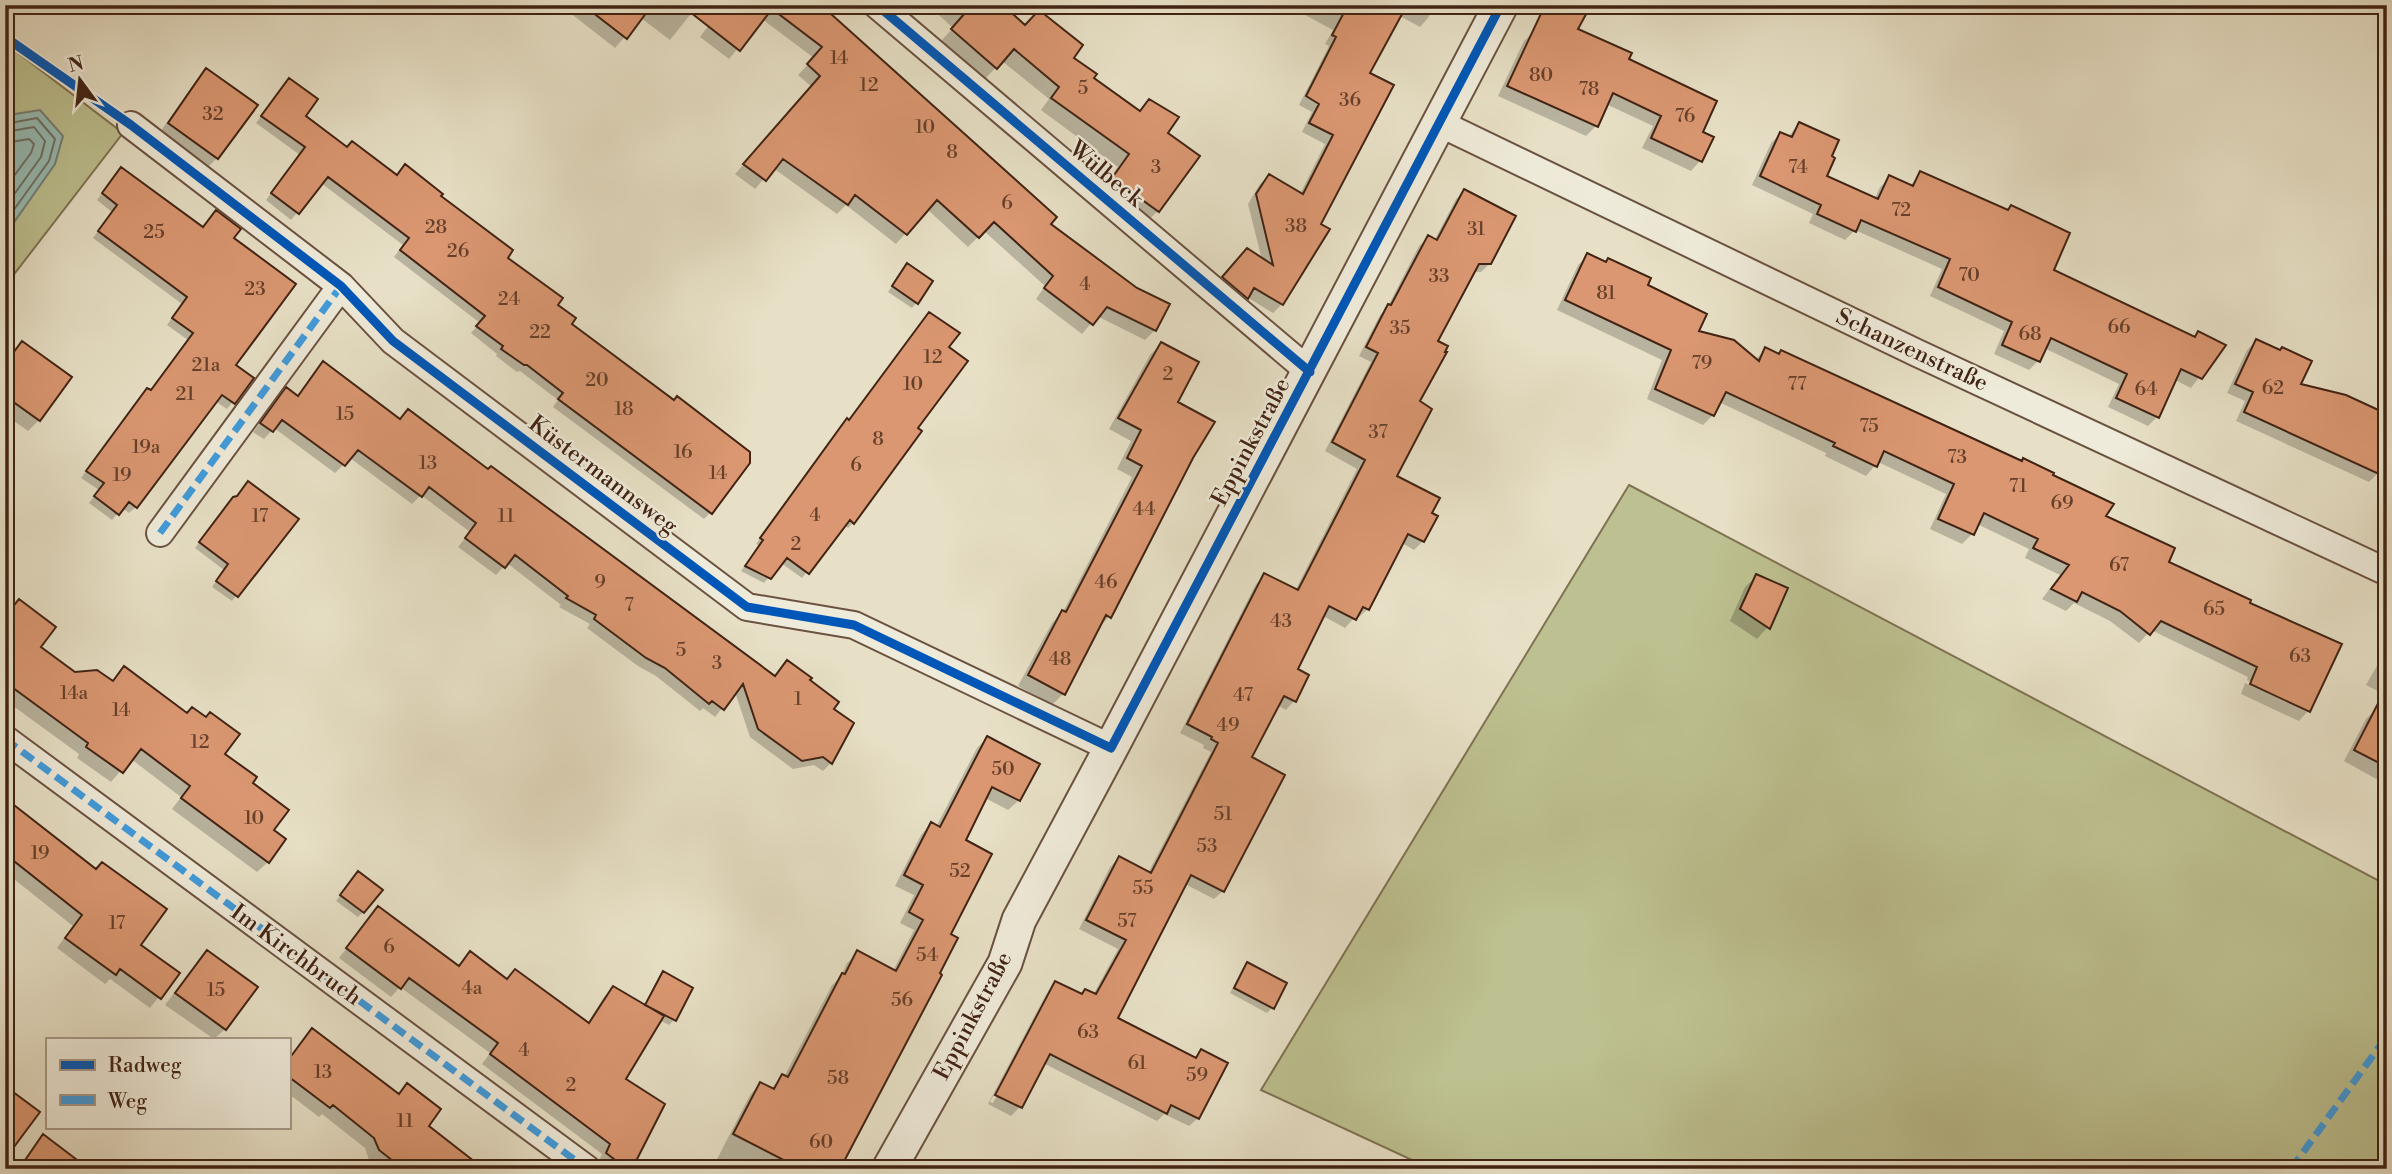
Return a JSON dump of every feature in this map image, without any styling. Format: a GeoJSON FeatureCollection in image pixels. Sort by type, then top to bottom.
{"type":"FeatureCollection","features":[{"type":"Feature","properties":{"kind":"street","name":"Wülbeck"},"geometry":{"type":"LineString","coordinates":[[877,5],[1310,372]]}},
{"type":"Feature","properties":{"kind":"street","name":"Eppinkstraße"},"geometry":{"type":"LineString","coordinates":[[889,1169],[1005,963],[1018,920],[1310,372],[1501,5]]}},
{"type":"Feature","properties":{"kind":"street","name":"Schanzenstraße"},"geometry":{"type":"LineString","coordinates":[[1440,123],[1917,353],[2387,572]]}},
{"type":"Feature","properties":{"kind":"street","name":"Küstermannsweg"},"geometry":{"type":"LineString","coordinates":[[131,125],[341,286],[393,341],[747,607],[854,625],[1111,748]]}},
{"type":"Feature","properties":{"kind":"street"},"geometry":{"type":"LineString","coordinates":[[160,533],[341,286]]}},
{"type":"Feature","properties":{"kind":"street","name":"Im Kirchbruch"},"geometry":{"type":"LineString","coordinates":[[5,739],[587,1169]]}},
{"type":"Feature","properties":{"kind":"green space"},"geometry":{"type":"Polygon","coordinates":[[[5,43],[123,133],[5,286],[5,43]]]}},
{"type":"Feature","properties":{"kind":"green space"},"geometry":{"type":"Polygon","coordinates":[[[1629,485],[2387,885],[2387,1169],[1424,1169],[1425,1166],[1261,1090],[1629,485]]]}},
{"type":"Feature","properties":{"kind":"water"},"geometry":{"type":"Polygon","coordinates":[[[40,110],[63,136],[55,164],[5,235],[5,120],[9,115],[40,110]]]}},
{"type":"Feature","properties":{"kind":"building"},"geometry":{"type":"Polygon","coordinates":[[[583,5],[652,5],[627,39],[583,5]]]}},
{"type":"Feature","properties":{"kind":"building"},"geometry":{"type":"Polygon","coordinates":[[[681,5],[821,5],[1057,217],[1051,224],[1137,288],[1170,304],[1156,331],[1107,307],[1093,325],[1044,288],[1053,276],[994,222],[979,238],[937,200],[907,235],[855,195],[848,205],[783,159],[766,181],[743,164],[820,76],[807,64],[822,47],[772,9],[740,51],[681,5]]]}},
{"type":"Feature","properties":{"kind":"building"},"geometry":{"type":"Polygon","coordinates":[[[972,5],[1003,5],[1025,25],[1039,10],[1083,45],[1074,58],[1097,74],[1094,78],[1140,111],[1149,99],[1179,117],[1168,133],[1200,156],[1159,212],[1112,178],[1129,154],[1051,98],[1059,87],[1014,49],[997,69],[951,29],[972,5]]]}},
{"type":"Feature","properties":{"kind":"building"},"geometry":{"type":"Polygon","coordinates":[[[1348,5],[1407,5],[1370,73],[1394,85],[1321,224],[1330,229],[1283,305],[1254,288],[1248,299],[1222,277],[1247,248],[1273,265],[1256,194],[1269,174],[1303,194],[1333,135],[1309,123],[1319,104],[1306,96],[1336,37],[1332,35],[1348,5]]]}},
{"type":"Feature","properties":{"kind":"building"},"geometry":{"type":"Polygon","coordinates":[[[1545,5],[1591,5],[1578,29],[1632,53],[1629,59],[1717,101],[1703,132],[1714,137],[1702,162],[1651,138],[1661,116],[1613,93],[1598,127],[1507,86],[1545,5]]]}},
{"type":"Feature","properties":{"kind":"building"},"geometry":{"type":"Polygon","coordinates":[[[206,68],[258,105],[218,159],[168,123],[206,68]]]}},
{"type":"Feature","properties":{"kind":"building"},"geometry":{"type":"Polygon","coordinates":[[[289,78],[318,99],[306,116],[347,147],[352,141],[397,175],[405,164],[443,194],[441,196],[513,250],[508,258],[563,298],[558,305],[576,318],[572,324],[674,400],[677,396],[750,452],[750,463],[712,514],[558,399],[563,393],[501,349],[503,346],[476,326],[485,316],[400,250],[409,238],[328,177],[299,214],[271,193],[305,147],[261,116],[289,78]]]}},
{"type":"Feature","properties":{"kind":"building"},"geometry":{"type":"Polygon","coordinates":[[[1799,122],[1839,140],[1827,176],[1878,199],[1889,175],[1913,186],[1920,171],[2008,210],[2011,205],[2070,233],[2054,270],[2195,337],[2198,331],[2226,345],[2202,379],[2181,369],[2159,418],[2116,398],[2127,374],[2051,338],[2040,362],[2002,345],[2012,322],[1938,287],[1950,259],[1861,220],[1856,232],[1817,214],[1821,205],[1760,176],[1780,132],[1792,137],[1799,122]]]}},
{"type":"Feature","properties":{"kind":"building"},"geometry":{"type":"Polygon","coordinates":[[[121,167],[203,227],[216,210],[241,229],[234,238],[296,284],[236,365],[254,378],[235,404],[222,395],[137,508],[129,502],[119,515],[94,496],[104,483],[86,471],[147,388],[151,390],[193,333],[172,318],[187,297],[98,231],[117,205],[102,193],[121,167]]]}},
{"type":"Feature","properties":{"kind":"building"},"geometry":{"type":"Polygon","coordinates":[[[1464,189],[1516,216],[1491,264],[1479,264],[1438,341],[1448,346],[1447,352],[1420,401],[1432,409],[1397,476],[1440,498],[1432,513],[1438,516],[1424,542],[1408,534],[1369,610],[1363,607],[1356,620],[1329,606],[1298,669],[1309,675],[1296,702],[1284,696],[1252,757],[1285,775],[1224,892],[1191,875],[1118,1018],[1196,1058],[1201,1049],[1228,1063],[1199,1119],[1171,1105],[1167,1114],[1050,1054],[1022,1108],[995,1095],[1055,981],[1082,994],[1085,989],[1096,994],[1126,940],[1086,920],[1119,856],[1151,873],[1218,743],[1187,724],[1264,573],[1298,590],[1365,460],[1332,442],[1378,353],[1366,347],[1428,235],[1437,240],[1464,189]]]}},
{"type":"Feature","properties":{"kind":"building"},"geometry":{"type":"Polygon","coordinates":[[[1587,253],[1606,262],[1608,258],[1651,278],[1648,285],[1707,314],[1699,331],[1734,340],[1759,361],[1765,347],[1779,354],[1781,350],[2022,461],[2023,458],[2114,504],[2106,516],[2175,548],[2169,562],[2251,600],[2250,603],[2342,644],[2310,712],[2250,684],[2257,667],[2161,621],[2150,635],[2120,611],[2082,592],[2077,602],[2051,589],[2069,565],[2033,548],[2038,539],[1984,513],[1974,535],[1938,519],[1954,484],[1884,451],[1877,467],[1833,446],[1835,443],[1726,392],[1714,416],[1655,389],[1671,350],[1565,300],[1587,253]]]}},
{"type":"Feature","properties":{"kind":"building"},"geometry":{"type":"Polygon","coordinates":[[[907,263],[933,281],[918,304],[892,286],[907,263]]]}},
{"type":"Feature","properties":{"kind":"building"},"geometry":{"type":"Polygon","coordinates":[[[929,312],[960,333],[949,347],[968,361],[918,428],[922,431],[854,524],[850,520],[809,574],[787,558],[771,579],[745,566],[763,540],[760,538],[847,418],[849,420],[929,312]]]}},
{"type":"Feature","properties":{"kind":"building"},"geometry":{"type":"Polygon","coordinates":[[[2256,339],[2312,361],[2301,384],[2346,395],[2387,414],[2387,459],[2379,474],[2244,412],[2253,392],[2235,384],[2256,339]]]}},
{"type":"Feature","properties":{"kind":"building"},"geometry":{"type":"Polygon","coordinates":[[[22,341],[72,377],[40,421],[5,396],[5,364],[22,341]]]}},
{"type":"Feature","properties":{"kind":"building"},"geometry":{"type":"Polygon","coordinates":[[[1161,342],[1199,362],[1178,402],[1215,422],[1193,458],[1111,618],[1106,615],[1065,695],[1028,675],[1062,610],[1066,612],[1142,466],[1127,458],[1141,430],[1118,418],[1161,342]]]}},
{"type":"Feature","properties":{"kind":"building"},"geometry":{"type":"Polygon","coordinates":[[[323,361],[400,419],[408,409],[488,469],[491,466],[775,676],[787,660],[812,678],[810,680],[839,702],[834,709],[854,723],[832,764],[823,757],[802,761],[758,729],[743,684],[724,710],[712,701],[709,704],[665,668],[646,658],[594,619],[596,615],[566,598],[568,596],[515,555],[505,568],[465,538],[476,523],[429,487],[422,497],[358,450],[345,466],[282,420],[273,432],[260,423],[286,387],[298,396],[323,361]]]}},
{"type":"Feature","properties":{"kind":"building"},"geometry":{"type":"Polygon","coordinates":[[[248,481],[299,519],[238,597],[216,581],[228,564],[199,542],[248,481]]]}},
{"type":"Feature","properties":{"kind":"building"},"geometry":{"type":"Polygon","coordinates":[[[1756,574],[1788,588],[1770,629],[1740,609],[1756,574]]]}},
{"type":"Feature","properties":{"kind":"building"},"geometry":{"type":"Polygon","coordinates":[[[19,599],[56,627],[41,647],[75,672],[97,670],[113,681],[124,666],[187,713],[192,707],[206,717],[210,712],[240,734],[225,754],[257,777],[253,783],[289,810],[274,830],[286,839],[269,863],[181,798],[190,786],[141,749],[123,773],[86,747],[88,743],[5,682],[5,617],[19,599]]]}},
{"type":"Feature","properties":{"kind":"building"},"geometry":{"type":"Polygon","coordinates":[[[2387,686],[2387,767],[2354,750],[2387,686]]]}},
{"type":"Feature","properties":{"kind":"building"},"geometry":{"type":"Polygon","coordinates":[[[987,736],[1040,764],[1020,801],[992,787],[966,840],[992,854],[951,934],[958,938],[940,973],[942,975],[840,1169],[801,1169],[733,1134],[760,1082],[774,1089],[782,1074],[788,1077],[842,973],[845,974],[857,950],[896,971],[923,920],[909,912],[923,885],[904,875],[931,822],[940,827],[987,736]]]}},
{"type":"Feature","properties":{"kind":"building"},"geometry":{"type":"Polygon","coordinates":[[[5,798],[96,869],[102,862],[167,909],[141,945],[180,973],[161,999],[120,969],[116,975],[65,938],[82,915],[5,854],[5,798]]]}},
{"type":"Feature","properties":{"kind":"building"},"geometry":{"type":"Polygon","coordinates":[[[358,871],[383,890],[364,913],[340,895],[358,871]]]}},
{"type":"Feature","properties":{"kind":"building"},"geometry":{"type":"Polygon","coordinates":[[[378,906],[459,966],[470,951],[507,979],[515,969],[589,1023],[613,986],[664,1016],[626,1079],[665,1104],[632,1169],[627,1169],[606,1153],[610,1144],[490,1054],[498,1043],[409,978],[401,989],[346,948],[378,906]]]}},
{"type":"Feature","properties":{"kind":"building"},"geometry":{"type":"Polygon","coordinates":[[[207,950],[258,987],[226,1030],[175,993],[207,950]]]}},
{"type":"Feature","properties":{"kind":"building"},"geometry":{"type":"Polygon","coordinates":[[[1247,962],[1287,983],[1274,1009],[1234,988],[1247,962]]]}},
{"type":"Feature","properties":{"kind":"building"},"geometry":{"type":"Polygon","coordinates":[[[663,971],[693,988],[676,1021],[645,1005],[663,971]]]}},
{"type":"Feature","properties":{"kind":"building"},"geometry":{"type":"Polygon","coordinates":[[[312,1028],[399,1094],[407,1083],[441,1109],[429,1126],[484,1169],[403,1169],[379,1150],[374,1138],[333,1105],[330,1108],[290,1078],[290,1058],[312,1028]]]}},
{"type":"Feature","properties":{"kind":"building"},"geometry":{"type":"Polygon","coordinates":[[[5,1086],[40,1112],[5,1159],[5,1086]]]}},
{"type":"Feature","properties":{"kind":"building"},"geometry":{"type":"Polygon","coordinates":[[[43,1134],[89,1169],[19,1169],[43,1134]]]}},
{"type":"Feature","properties":{"kind":"marked path"},"geometry":{"type":"LineString","coordinates":[[160,533],[341,286]]}},
{"type":"Feature","properties":{"kind":"marked path"},"geometry":{"type":"LineString","coordinates":[[5,739],[587,1169]]}},
{"type":"Feature","properties":{"kind":"marked path"},"geometry":{"type":"LineString","coordinates":[[2291,1169],[2387,1036]]}},
{"type":"Feature","properties":{"kind":"cycle path"},"geometry":{"type":"LineString","coordinates":[[877,5],[1310,372]]}},
{"type":"Feature","properties":{"kind":"cycle path"},"geometry":{"type":"LineString","coordinates":[[5,37],[131,125],[341,286],[393,341],[747,607],[854,625],[1111,748],[1501,5]]}}]}
